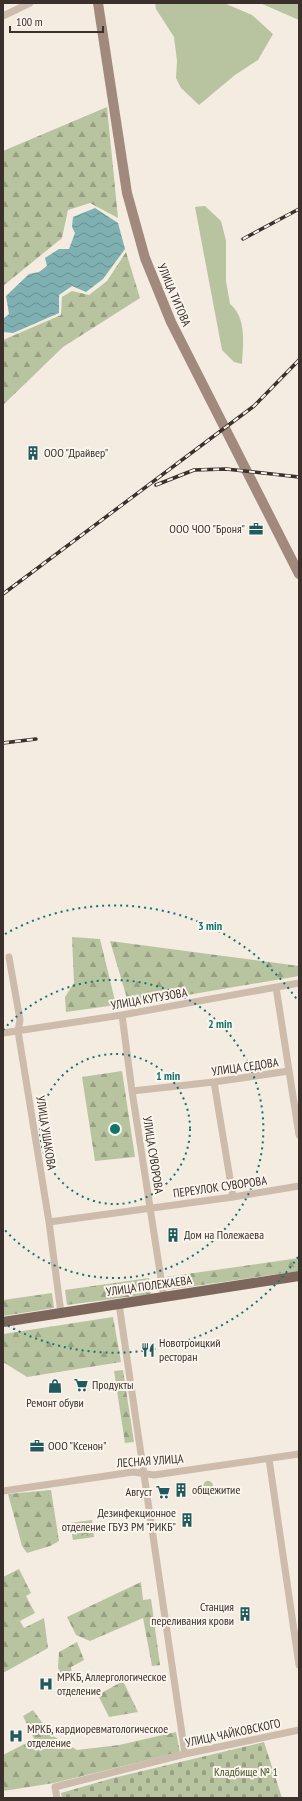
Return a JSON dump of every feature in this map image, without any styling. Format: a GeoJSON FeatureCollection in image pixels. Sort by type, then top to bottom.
{"type":"FeatureCollection","features":[{"type":"Feature","properties":{"kind":"main road","name":"УЛИЦА ТИТОВА"},"geometry":{"type":"LineString","coordinates":[[98,3],[126,193],[145,258],[173,328],[299,574]]}},
{"type":"Feature","properties":{"kind":"main road","name":"УЛИЦА ПОЛЕЖАЕВА"},"geometry":{"type":"LineString","coordinates":[[3,1322],[299,1276]]}},
{"type":"Feature","properties":{"kind":"street"},"geometry":{"type":"LineString","coordinates":[[3,16],[30,3]]}},
{"type":"Feature","properties":{"kind":"street","name":"УЛИЦА УШАКОВА"},"geometry":{"type":"LineString","coordinates":[[9,957],[20,1020],[18,1031],[49,1222],[61,1313]]}},
{"type":"Feature","properties":{"kind":"street","name":"УЛИЦА КУТУЗОВА"},"geometry":{"type":"LineString","coordinates":[[3,1033],[122,1015],[299,983]]}},
{"type":"Feature","properties":{"kind":"street"},"geometry":{"type":"LineString","coordinates":[[276,987],[299,1135]]}},
{"type":"Feature","properties":{"kind":"street","name":"УЛИЦА СУВОРОВА"},"geometry":{"type":"LineString","coordinates":[[122,1015],[132,1091],[164,1298]]}},
{"type":"Feature","properties":{"kind":"street","name":"УЛИЦА СЕДОВА"},"geometry":{"type":"LineString","coordinates":[[132,1091],[214,1082],[289,1071]]}},
{"type":"Feature","properties":{"kind":"street"},"geometry":{"type":"LineString","coordinates":[[214,1082],[234,1197]]}},
{"type":"Feature","properties":{"kind":"street","name":"ПЕРЕУЛОК СУВОРОВА"},"geometry":{"type":"LineString","coordinates":[[49,1222],[234,1197],[299,1186]]}},
{"type":"Feature","properties":{"kind":"street"},"geometry":{"type":"LineString","coordinates":[[119,1304],[185,1754]]}},
{"type":"Feature","properties":{"kind":"street","name":"ЛЕСНАЯ УЛИЦА"},"geometry":{"type":"LineString","coordinates":[[3,1490],[133,1472],[154,1475],[299,1454]]}},
{"type":"Feature","properties":{"kind":"street"},"geometry":{"type":"LineString","coordinates":[[269,1459],[299,1666]]}},
{"type":"Feature","properties":{"kind":"street","name":"УЛИЦА ЧАЙКОВСКОГО"},"geometry":{"type":"LineString","coordinates":[[57,1798],[55,1787],[185,1754],[299,1730]]}},
{"type":"Feature","properties":{"kind":"green space"},"geometry":{"type":"Polygon","coordinates":[[[155,3],[224,3],[252,15],[273,34],[258,60],[235,75],[199,105],[181,88],[176,78],[177,61],[174,37],[156,9],[155,3]]]}},
{"type":"Feature","properties":{"kind":"green space"},"geometry":{"type":"Polygon","coordinates":[[[260,3],[299,3],[299,20],[260,3]]]}},
{"type":"Feature","properties":{"kind":"green space"},"geometry":{"type":"Polygon","coordinates":[[[107,107],[118,218],[90,203],[68,210],[62,238],[3,286],[3,151],[107,107]]]}},
{"type":"Feature","properties":{"kind":"green space"},"geometry":{"type":"Polygon","coordinates":[[[205,206],[221,221],[226,241],[226,281],[230,304],[239,316],[242,324],[242,364],[234,362],[222,350],[195,207],[205,206]]]}},
{"type":"Feature","properties":{"kind":"green space"},"geometry":{"type":"Polygon","coordinates":[[[126,252],[140,298],[63,347],[3,405],[3,340],[61,315],[62,297],[72,291],[89,295],[107,281],[126,252]]]}},
{"type":"Feature","properties":{"kind":"green space"},"geometry":{"type":"Polygon","coordinates":[[[72,937],[100,939],[116,1005],[66,1012],[65,997],[74,983],[72,937]]]}},
{"type":"Feature","properties":{"kind":"green space"},"geometry":{"type":"Polygon","coordinates":[[[110,941],[299,966],[299,976],[129,1005],[110,941]]]}},
{"type":"Feature","properties":{"kind":"green space"},"geometry":{"type":"Polygon","coordinates":[[[122,1071],[135,1157],[95,1161],[82,1077],[122,1071]]]}},
{"type":"Feature","properties":{"kind":"green space"},"geometry":{"type":"Polygon","coordinates":[[[299,1258],[299,1271],[167,1290],[166,1277],[299,1258]]]}},
{"type":"Feature","properties":{"kind":"green space"},"geometry":{"type":"Polygon","coordinates":[[[149,1278],[151,1294],[67,1305],[65,1290],[149,1278]]]}},
{"type":"Feature","properties":{"kind":"green space"},"geometry":{"type":"Polygon","coordinates":[[[52,1293],[54,1308],[3,1316],[3,1300],[52,1293]]]}},
{"type":"Feature","properties":{"kind":"green space"},"geometry":{"type":"Polygon","coordinates":[[[113,1317],[121,1362],[27,1377],[3,1362],[3,1334],[113,1317]]]}},
{"type":"Feature","properties":{"kind":"green space"},"geometry":{"type":"Polygon","coordinates":[[[123,1370],[134,1442],[125,1443],[114,1371],[123,1370]]]}},
{"type":"Feature","properties":{"kind":"green space"},"geometry":{"type":"Polygon","coordinates":[[[208,1481],[213,1486],[208,1491],[203,1486],[208,1481]]]}},
{"type":"Feature","properties":{"kind":"green space"},"geometry":{"type":"Polygon","coordinates":[[[51,1490],[59,1541],[50,1546],[27,1553],[22,1546],[8,1494],[51,1490]]]}},
{"type":"Feature","properties":{"kind":"green space"},"geometry":{"type":"Polygon","coordinates":[[[92,1520],[94,1537],[73,1540],[70,1523],[92,1520]]]}},
{"type":"Feature","properties":{"kind":"green space"},"geometry":{"type":"Polygon","coordinates":[[[19,1569],[31,1593],[26,1596],[35,1613],[20,1621],[24,1628],[44,1618],[48,1648],[3,1673],[3,1577],[19,1569]]]}},
{"type":"Feature","properties":{"kind":"green space"},"geometry":{"type":"Polygon","coordinates":[[[141,1582],[143,1600],[151,1599],[160,1665],[152,1666],[143,1618],[90,1641],[76,1635],[67,1617],[141,1582]]]}},
{"type":"Feature","properties":{"kind":"green space"},"geometry":{"type":"Polygon","coordinates":[[[77,1642],[84,1660],[71,1667],[72,1675],[64,1679],[58,1668],[59,1652],[77,1642]]]}},
{"type":"Feature","properties":{"kind":"green space"},"geometry":{"type":"Polygon","coordinates":[[[123,1681],[138,1712],[109,1717],[98,1695],[123,1681]]]}},
{"type":"Feature","properties":{"kind":"green space"},"geometry":{"type":"Polygon","coordinates":[[[33,1710],[51,1735],[77,1750],[119,1745],[176,1732],[180,1752],[54,1783],[3,1791],[3,1755],[34,1739],[23,1716],[33,1710]]]}},
{"type":"Feature","properties":{"kind":"green space","name":"Кладбище № 1"},"geometry":{"type":"Polygon","coordinates":[[[264,1742],[282,1798],[62,1798],[61,1793],[113,1778],[264,1742]]]}},
{"type":"Feature","properties":{"kind":"water"},"geometry":{"type":"Polygon","coordinates":[[[95,208],[118,223],[125,249],[103,279],[86,292],[72,286],[59,295],[59,313],[13,333],[3,332],[3,319],[9,314],[6,296],[29,274],[39,272],[47,266],[45,258],[59,249],[69,249],[75,233],[72,227],[73,217],[95,208]]]}},
{"type":"Feature","properties":{"kind":"railway"},"geometry":{"type":"LineString","coordinates":[[243,239],[299,209]]}},
{"type":"Feature","properties":{"kind":"railway"},"geometry":{"type":"LineString","coordinates":[[3,594],[254,406],[299,360]]}},
{"type":"Feature","properties":{"kind":"railway"},"geometry":{"type":"LineString","coordinates":[[156,485],[194,470],[226,469],[299,477]]}},
{"type":"Feature","properties":{"kind":"railway"},"geometry":{"type":"LineString","coordinates":[[3,743],[36,739]]}},
{"type":"Feature","properties":{"kind":"place","name":"ООО \"Драйвер\""},"geometry":{"type":"Point","coordinates":[33,453]}},
{"type":"Feature","properties":{"kind":"place","name":"ООО ЧОО \"Броня\""},"geometry":{"type":"Point","coordinates":[256,529]}},
{"type":"Feature","properties":{"kind":"place","name":"Дом на Полежаева"},"geometry":{"type":"Point","coordinates":[173,1235]}},
{"type":"Feature","properties":{"kind":"place","name":"Новотроицкий ресторан"},"geometry":{"type":"Point","coordinates":[148,1350]}},
{"type":"Feature","properties":{"kind":"place","name":"Продукты"},"geometry":{"type":"Point","coordinates":[81,1385]}},
{"type":"Feature","properties":{"kind":"place","name":"Ремонт обуви"},"geometry":{"type":"Point","coordinates":[55,1386]}},
{"type":"Feature","properties":{"kind":"place","name":"ООО \"Ксенон\""},"geometry":{"type":"Point","coordinates":[37,1446]}},
{"type":"Feature","properties":{"kind":"place","name":"общежитие"},"geometry":{"type":"Point","coordinates":[181,1490]}},
{"type":"Feature","properties":{"kind":"place","name":"Август"},"geometry":{"type":"Point","coordinates":[163,1492]}},
{"type":"Feature","properties":{"kind":"place","name":"Дезинфекционное отделение ГБУЗ РМ \"РИКБ\""},"geometry":{"type":"Point","coordinates":[187,1520]}},
{"type":"Feature","properties":{"kind":"place","name":"Станция переливания крови"},"geometry":{"type":"Point","coordinates":[245,1614]}},
{"type":"Feature","properties":{"kind":"place","name":"МРКБ, Аллергологическое отделение"},"geometry":{"type":"Point","coordinates":[46,1684]}},
{"type":"Feature","properties":{"kind":"place","name":"МРКБ, кардиоревматологическое отделение"},"geometry":{"type":"Point","coordinates":[16,1736]}}]}
